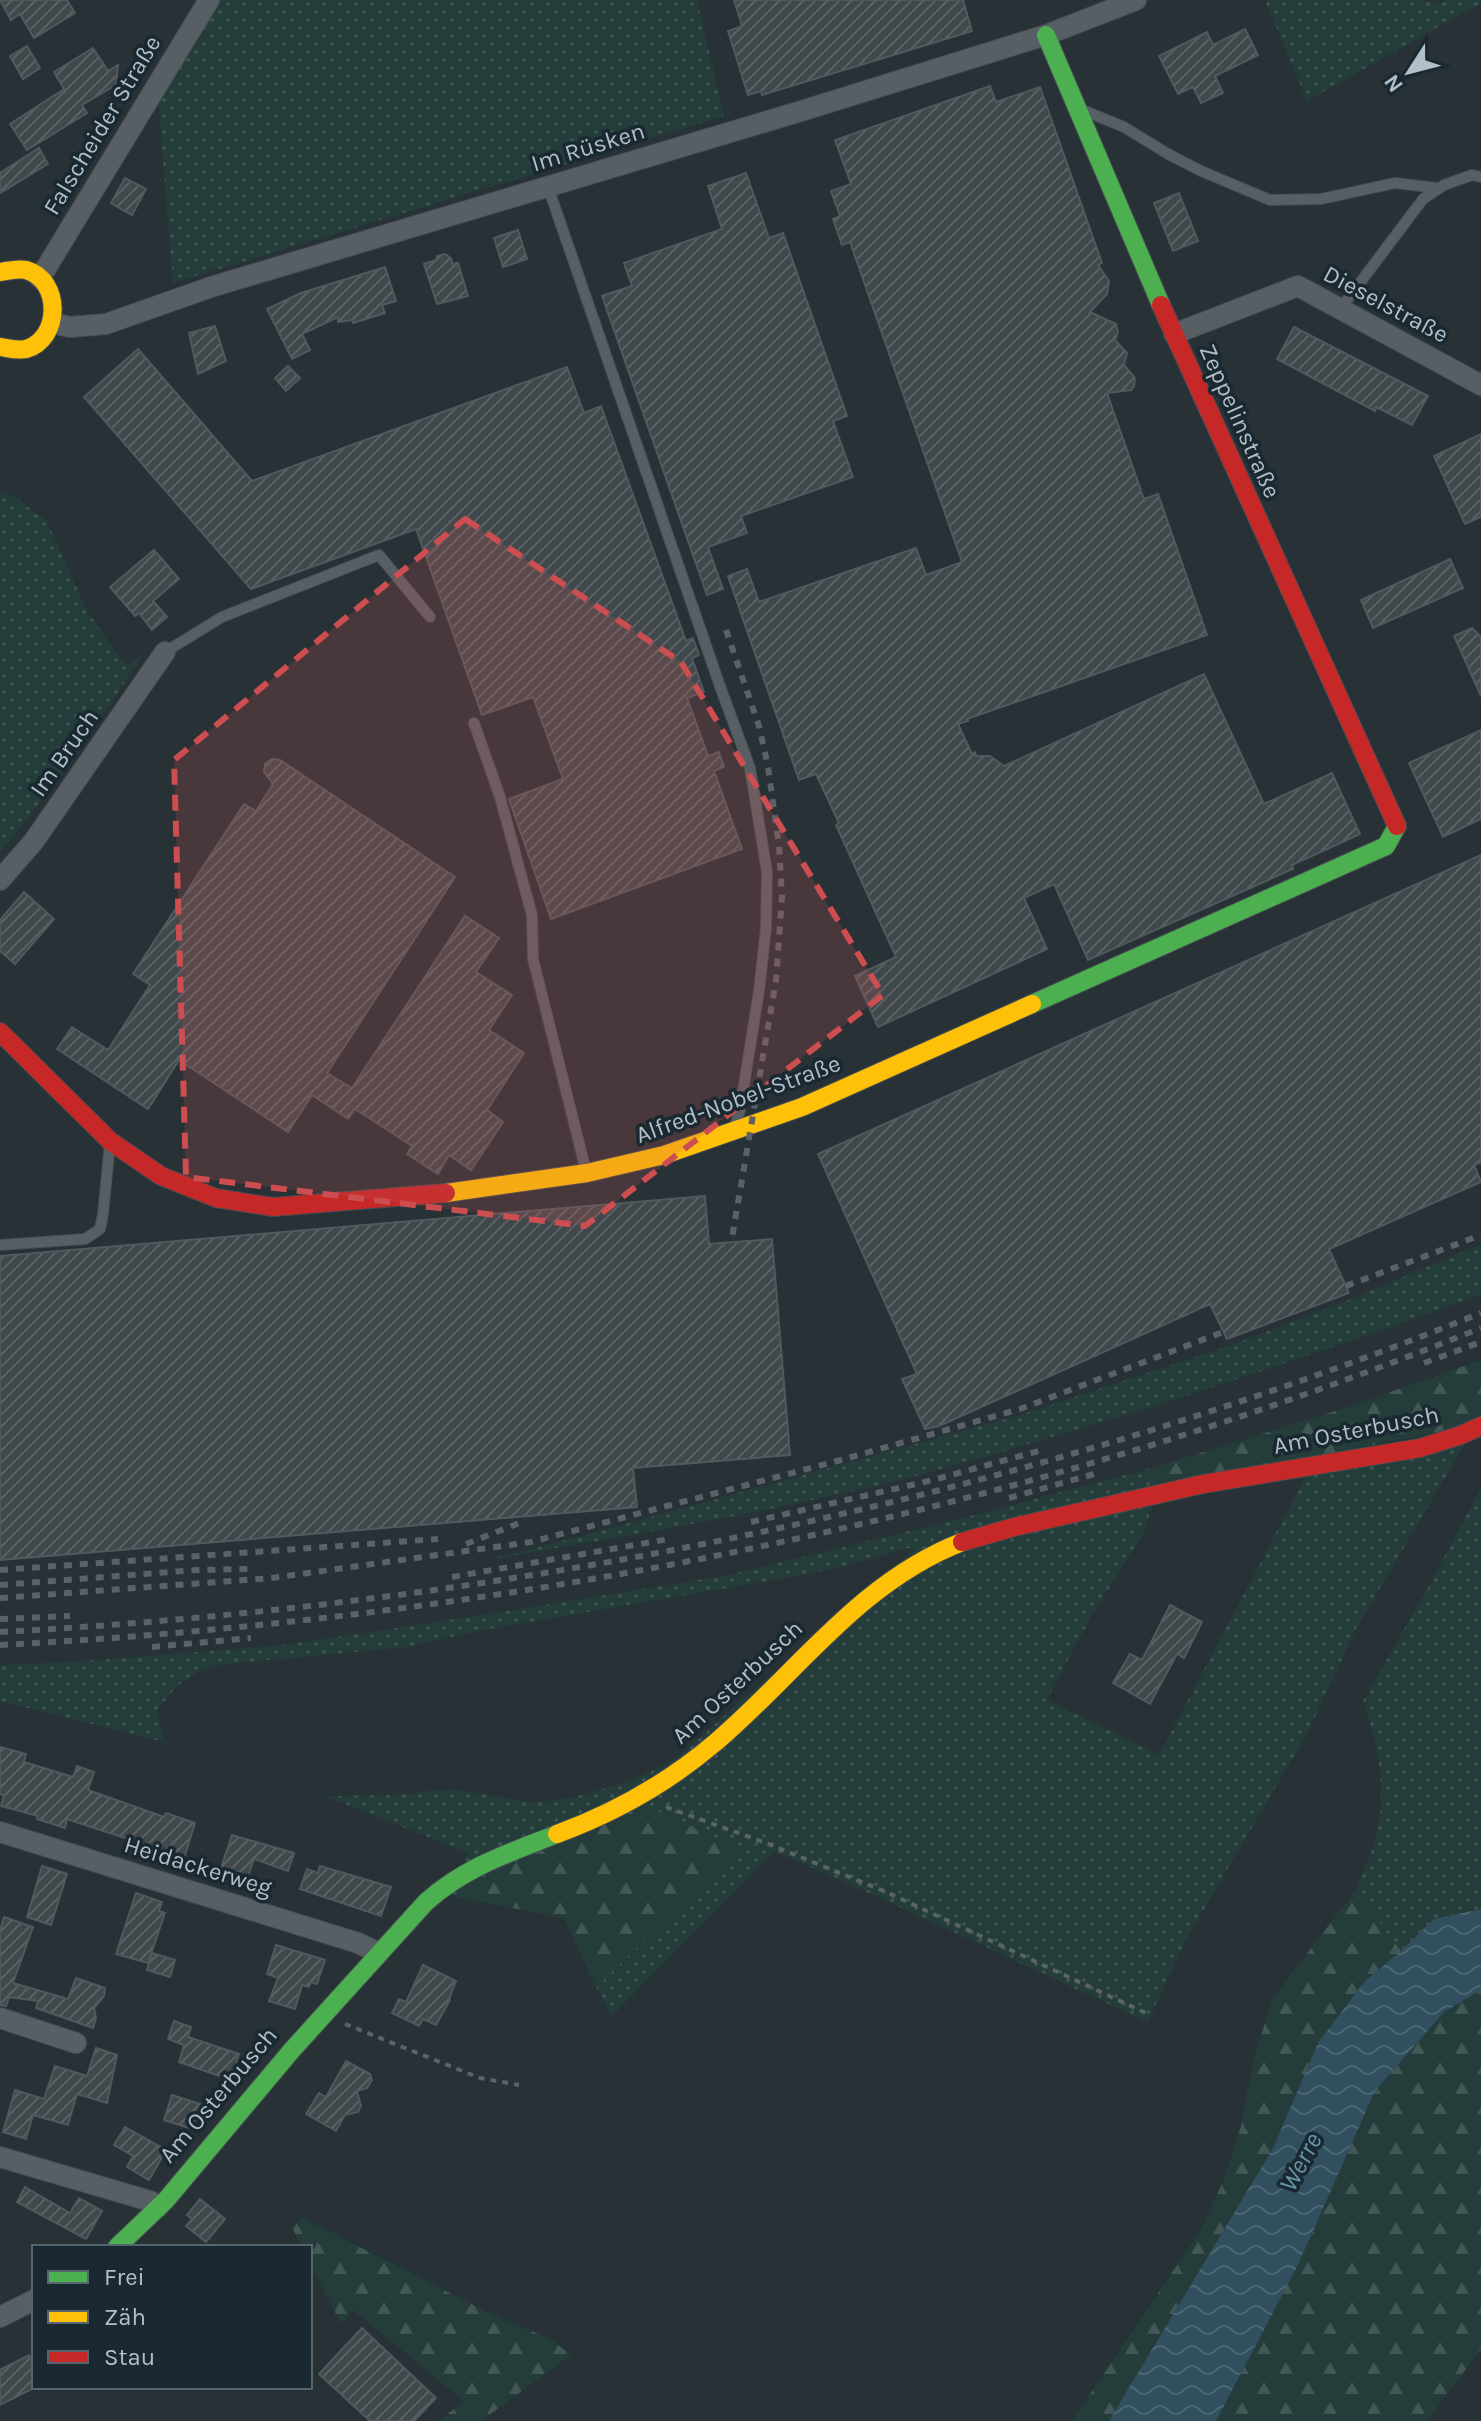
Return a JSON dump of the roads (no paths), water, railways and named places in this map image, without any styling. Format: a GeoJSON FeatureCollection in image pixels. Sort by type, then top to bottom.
{"type":"FeatureCollection","features":[{"type":"Feature","properties":{"kind":"street","name":"Falscheider Straße"},"geometry":{"type":"LineString","coordinates":[[40,278],[209,0]]}},
{"type":"Feature","properties":{"kind":"street","name":"Im Rüsken"},"geometry":{"type":"LineString","coordinates":[[53,323],[70,327],[106,324],[211,287],[1046,35],[1136,0]]}},
{"type":"Feature","properties":{"kind":"street","name":"Zeppelinstraße"},"geometry":{"type":"LineString","coordinates":[[1046,35],[1174,334],[1397,825]]}},
{"type":"Feature","properties":{"kind":"street"},"geometry":{"type":"LineString","coordinates":[[0,272],[17,269],[40,278],[48,286],[55,308],[53,323],[41,340],[31,347],[18,350],[0,347]]}},
{"type":"Feature","properties":{"kind":"street","name":"Dieselstraße"},"geometry":{"type":"LineString","coordinates":[[1174,334],[1298,286],[1481,385]]}},
{"type":"Feature","properties":{"kind":"street","name":"Im Bruch"},"geometry":{"type":"LineString","coordinates":[[0,880],[34,841],[165,652]]}},
{"type":"Feature","properties":{"kind":"street","name":"Alfred-Nobel-Straße"},"geometry":{"type":"LineString","coordinates":[[0,1032],[110,1141],[161,1176],[216,1198],[273,1207],[452,1192],[587,1173],[664,1155],[802,1107],[1386,846],[1397,825]]}},
{"type":"Feature","properties":{"kind":"street","name":"Am Osterbusch"},"geometry":{"type":"LineString","coordinates":[[119,2245],[158,2207],[321,2014],[434,1894],[464,1871],[567,1830],[643,1794],[684,1768],[763,1699],[820,1638],[874,1592],[927,1557],[971,1538],[1220,1480],[1412,1451],[1464,1435],[1481,1426]]}},
{"type":"Feature","properties":{"kind":"street","name":"Heidackerweg"},"geometry":{"type":"LineString","coordinates":[[0,1832],[358,1943],[379,1953]]}},
{"type":"Feature","properties":{"kind":"street"},"geometry":{"type":"LineString","coordinates":[[0,2018],[76,2043]]}},
{"type":"Feature","properties":{"kind":"street"},"geometry":{"type":"LineString","coordinates":[[0,2157],[150,2201],[158,2207]]}},
{"type":"Feature","properties":{"kind":"street"},"geometry":{"type":"LineString","coordinates":[[0,2317],[32,2301]]}},
{"type":"Feature","properties":{"kind":"lane"},"geometry":{"type":"LineString","coordinates":[[1079,109],[1124,127],[1201,171],[1270,200],[1321,199],[1395,183],[1437,188]]}},
{"type":"Feature","properties":{"kind":"lane"},"geometry":{"type":"LineString","coordinates":[[1341,308],[1423,199],[1437,188],[1472,175],[1481,177]]}},
{"type":"Feature","properties":{"kind":"lane"},"geometry":{"type":"LineString","coordinates":[[548,187],[750,768],[767,872],[766,928],[740,1110],[733,1132]]}},
{"type":"Feature","properties":{"kind":"lane"},"geometry":{"type":"LineString","coordinates":[[165,652],[222,617],[379,555],[430,617]]}},
{"type":"Feature","properties":{"kind":"lane"},"geometry":{"type":"LineString","coordinates":[[474,723],[500,797],[532,915],[533,959],[587,1173]]}},
{"type":"Feature","properties":{"kind":"lane"},"geometry":{"type":"LineString","coordinates":[[0,1245],[85,1239],[100,1229],[110,1141]]}},
{"type":"Feature","properties":{"kind":"water","name":"Werre"},"geometry":{"type":"Polygon","coordinates":[[[1481,1909],[1481,1990],[1444,2012],[1375,2091],[1297,2267],[1216,2421],[1109,2421],[1273,2148],[1318,2043],[1365,1981],[1434,1919],[1481,1909]]]}},
{"type":"Feature","properties":{"kind":"railway"},"geometry":{"type":"LineString","coordinates":[[726,630],[759,726],[768,766],[779,846],[782,897],[776,980],[732,1238]]}},
{"type":"Feature","properties":{"kind":"railway"},"geometry":{"type":"LineString","coordinates":[[1346,1286],[1481,1235]]}},
{"type":"Feature","properties":{"kind":"railway"},"geometry":{"type":"LineString","coordinates":[[0,1632],[190,1618],[379,1597],[567,1569],[754,1534],[939,1490],[1122,1439],[1303,1380],[1481,1313]]}},
{"type":"Feature","properties":{"kind":"railway"},"geometry":{"type":"LineString","coordinates":[[0,1645],[190,1632],[379,1611],[567,1583],[754,1548],[939,1505],[1122,1454],[1303,1395],[1481,1328]]}},
{"type":"Feature","properties":{"kind":"railway"},"geometry":{"type":"LineString","coordinates":[[0,1598],[272,1578],[531,1542],[1020,1409],[1223,1332]]}},
{"type":"Feature","properties":{"kind":"railway"},"geometry":{"type":"LineString","coordinates":[[1424,1363],[1481,1342]]}},
{"type":"Feature","properties":{"kind":"railway"},"geometry":{"type":"LineString","coordinates":[[751,1522],[933,1480],[1042,1450]]}},
{"type":"Feature","properties":{"kind":"railway"},"geometry":{"type":"LineString","coordinates":[[1009,1498],[1094,1474]]}},
{"type":"Feature","properties":{"kind":"railway"},"geometry":{"type":"LineString","coordinates":[[466,1544],[522,1522]]}},
{"type":"Feature","properties":{"kind":"railway"},"geometry":{"type":"LineString","coordinates":[[0,1570],[438,1539]]}},
{"type":"Feature","properties":{"kind":"railway"},"geometry":{"type":"LineString","coordinates":[[452,1577],[669,1539]]}},
{"type":"Feature","properties":{"kind":"railway"},"geometry":{"type":"LineString","coordinates":[[0,1585],[196,1570],[251,1569]]}},
{"type":"Feature","properties":{"kind":"railway"},"geometry":{"type":"LineString","coordinates":[[0,1619],[70,1616]]}},
{"type":"Feature","properties":{"kind":"railway"},"geometry":{"type":"LineString","coordinates":[[152,1647],[251,1638]]}}]}
